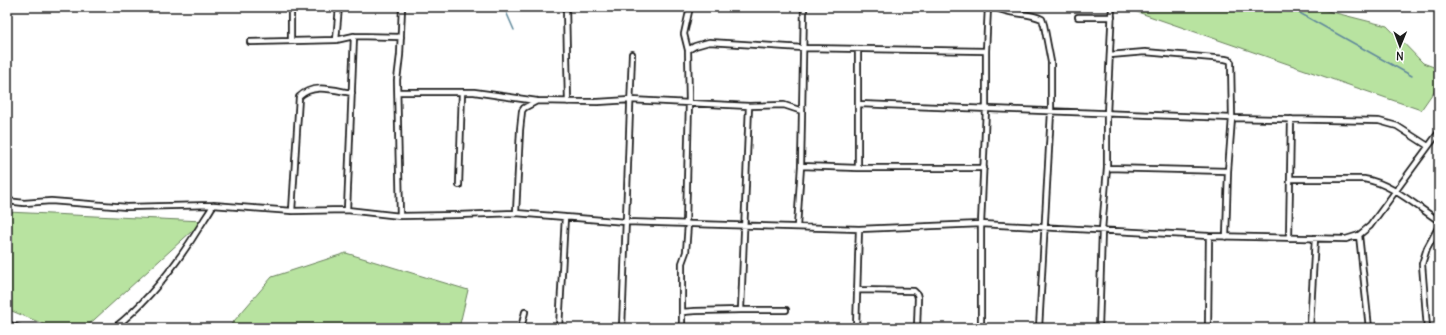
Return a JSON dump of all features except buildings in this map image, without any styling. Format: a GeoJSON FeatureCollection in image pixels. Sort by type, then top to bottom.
{"type":"FeatureCollection","features":[{"type":"Feature","properties":{"kind":"street"},"geometry":{"type":"LineString","coordinates":[[291,7],[291,40]]}},
{"type":"Feature","properties":{"kind":"street"},"geometry":{"type":"LineString","coordinates":[[336,40],[338,7]]}},
{"type":"Feature","properties":{"kind":"street"},"geometry":{"type":"LineString","coordinates":[[400,216],[397,80],[400,55],[402,7]]}},
{"type":"Feature","properties":{"kind":"street"},"geometry":{"type":"LineString","coordinates":[[566,7],[568,102]]}},
{"type":"Feature","properties":{"kind":"street"},"geometry":{"type":"LineString","coordinates":[[682,328],[682,263],[686,252],[689,102],[688,50],[684,34],[690,7]]}},
{"type":"Feature","properties":{"kind":"street"},"geometry":{"type":"LineString","coordinates":[[798,227],[801,166],[804,7]]}},
{"type":"Feature","properties":{"kind":"street"},"geometry":{"type":"LineString","coordinates":[[981,328],[981,224],[986,110],[988,7]]}},
{"type":"Feature","properties":{"kind":"street"},"geometry":{"type":"LineString","coordinates":[[995,7],[1000,10],[1035,16],[1042,19],[1051,62],[1045,228],[1039,328]]}},
{"type":"Feature","properties":{"kind":"street"},"geometry":{"type":"LineString","coordinates":[[1099,328],[1102,230],[1107,168],[1107,114],[1112,7]]}},
{"type":"Feature","properties":{"kind":"street"},"geometry":{"type":"LineString","coordinates":[[1078,17],[1112,17]]}},
{"type":"Feature","properties":{"kind":"street"},"geometry":{"type":"LineString","coordinates":[[250,42],[336,40],[354,36],[401,37]]}},
{"type":"Feature","properties":{"kind":"street"},"geometry":{"type":"LineString","coordinates":[[347,210],[354,36]]}},
{"type":"Feature","properties":{"kind":"street"},"geometry":{"type":"LineString","coordinates":[[688,50],[695,46],[709,42],[803,48],[986,51]]}},
{"type":"Feature","properties":{"kind":"street"},"geometry":{"type":"LineString","coordinates":[[858,48],[858,168]]}},
{"type":"Feature","properties":{"kind":"street"},"geometry":{"type":"LineString","coordinates":[[1110,55],[1145,52],[1229,60],[1231,62],[1232,118],[1228,171],[1226,237]]}},
{"type":"Feature","properties":{"kind":"street"},"geometry":{"type":"LineString","coordinates":[[622,328],[632,54]]}},
{"type":"Feature","properties":{"kind":"street"},"geometry":{"type":"LineString","coordinates":[[292,210],[299,97],[310,90],[317,88],[352,93]]}},
{"type":"Feature","properties":{"kind":"street"},"geometry":{"type":"LineString","coordinates":[[398,92],[474,92],[537,102],[630,100],[749,106],[784,106],[802,111]]}},
{"type":"Feature","properties":{"kind":"street"},"geometry":{"type":"LineString","coordinates":[[459,185],[462,92]]}},
{"type":"Feature","properties":{"kind":"street"},"geometry":{"type":"LineString","coordinates":[[516,213],[522,111],[524,108],[537,102]]}},
{"type":"Feature","properties":{"kind":"street"},"geometry":{"type":"LineString","coordinates":[[859,104],[1107,114],[1379,121],[1389,122],[1397,126],[1428,146]]}},
{"type":"Feature","properties":{"kind":"street"},"geometry":{"type":"LineString","coordinates":[[741,310],[749,106]]}},
{"type":"Feature","properties":{"kind":"street"},"geometry":{"type":"LineString","coordinates":[[1289,238],[1291,119]]}},
{"type":"Feature","properties":{"kind":"street"},"geometry":{"type":"LineString","coordinates":[[7,202],[51,202],[120,207],[214,205],[292,210],[347,210],[400,216],[516,213],[626,222],[859,229],[981,224],[1226,237],[1346,239],[1359,235],[1370,226],[1439,132]]}},
{"type":"Feature","properties":{"kind":"street"},"geometry":{"type":"LineString","coordinates":[[801,166],[858,168],[984,168]]}},
{"type":"Feature","properties":{"kind":"street"},"geometry":{"type":"LineString","coordinates":[[1107,168],[1228,171]]}},
{"type":"Feature","properties":{"kind":"street"},"geometry":{"type":"LineString","coordinates":[[1290,179],[1373,181],[1395,192],[1439,222]]}},
{"type":"Feature","properties":{"kind":"street"},"geometry":{"type":"LineString","coordinates":[[114,328],[127,318],[164,277],[194,237],[214,205]]}},
{"type":"Feature","properties":{"kind":"street"},"geometry":{"type":"LineString","coordinates":[[559,328],[565,217]]}},
{"type":"Feature","properties":{"kind":"street"},"geometry":{"type":"LineString","coordinates":[[1427,328],[1422,264],[1427,248],[1439,226]]}},
{"type":"Feature","properties":{"kind":"street"},"geometry":{"type":"LineString","coordinates":[[856,328],[859,229]]}},
{"type":"Feature","properties":{"kind":"street"},"geometry":{"type":"LineString","coordinates":[[1359,235],[1369,328]]}},
{"type":"Feature","properties":{"kind":"street"},"geometry":{"type":"LineString","coordinates":[[1208,328],[1209,236]]}},
{"type":"Feature","properties":{"kind":"street"},"geometry":{"type":"LineString","coordinates":[[1310,328],[1315,238]]}},
{"type":"Feature","properties":{"kind":"street"},"geometry":{"type":"LineString","coordinates":[[857,290],[914,291],[918,298],[917,328]]}},
{"type":"Feature","properties":{"kind":"street"},"geometry":{"type":"LineString","coordinates":[[682,312],[695,310],[786,310]]}},
{"type":"Feature","properties":{"kind":"street"},"geometry":{"type":"LineString","coordinates":[[521,328],[525,312]]}},
{"type":"Feature","properties":{"kind":"street"},"geometry":{"type":"LineString","coordinates":[[7,324],[20,328]]}},
{"type":"Feature","properties":{"kind":"green space"},"geometry":{"type":"Polygon","coordinates":[[[1123,7],[1312,7],[1387,26],[1423,63],[1439,69],[1439,84],[1421,110],[1123,7]]]}},
{"type":"Feature","properties":{"kind":"green space"},"geometry":{"type":"Polygon","coordinates":[[[7,212],[203,221],[85,328],[53,328],[7,309],[7,212]]]}},
{"type":"Feature","properties":{"kind":"green space"},"geometry":{"type":"Polygon","coordinates":[[[346,253],[468,290],[459,328],[228,328],[272,277],[346,253]]]}},
{"type":"Feature","properties":{"kind":"waterway"},"geometry":{"type":"LineString","coordinates":[[504,7],[514,30]]}},
{"type":"Feature","properties":{"kind":"waterway"},"geometry":{"type":"LineString","coordinates":[[1289,7],[1412,76]]}}]}
